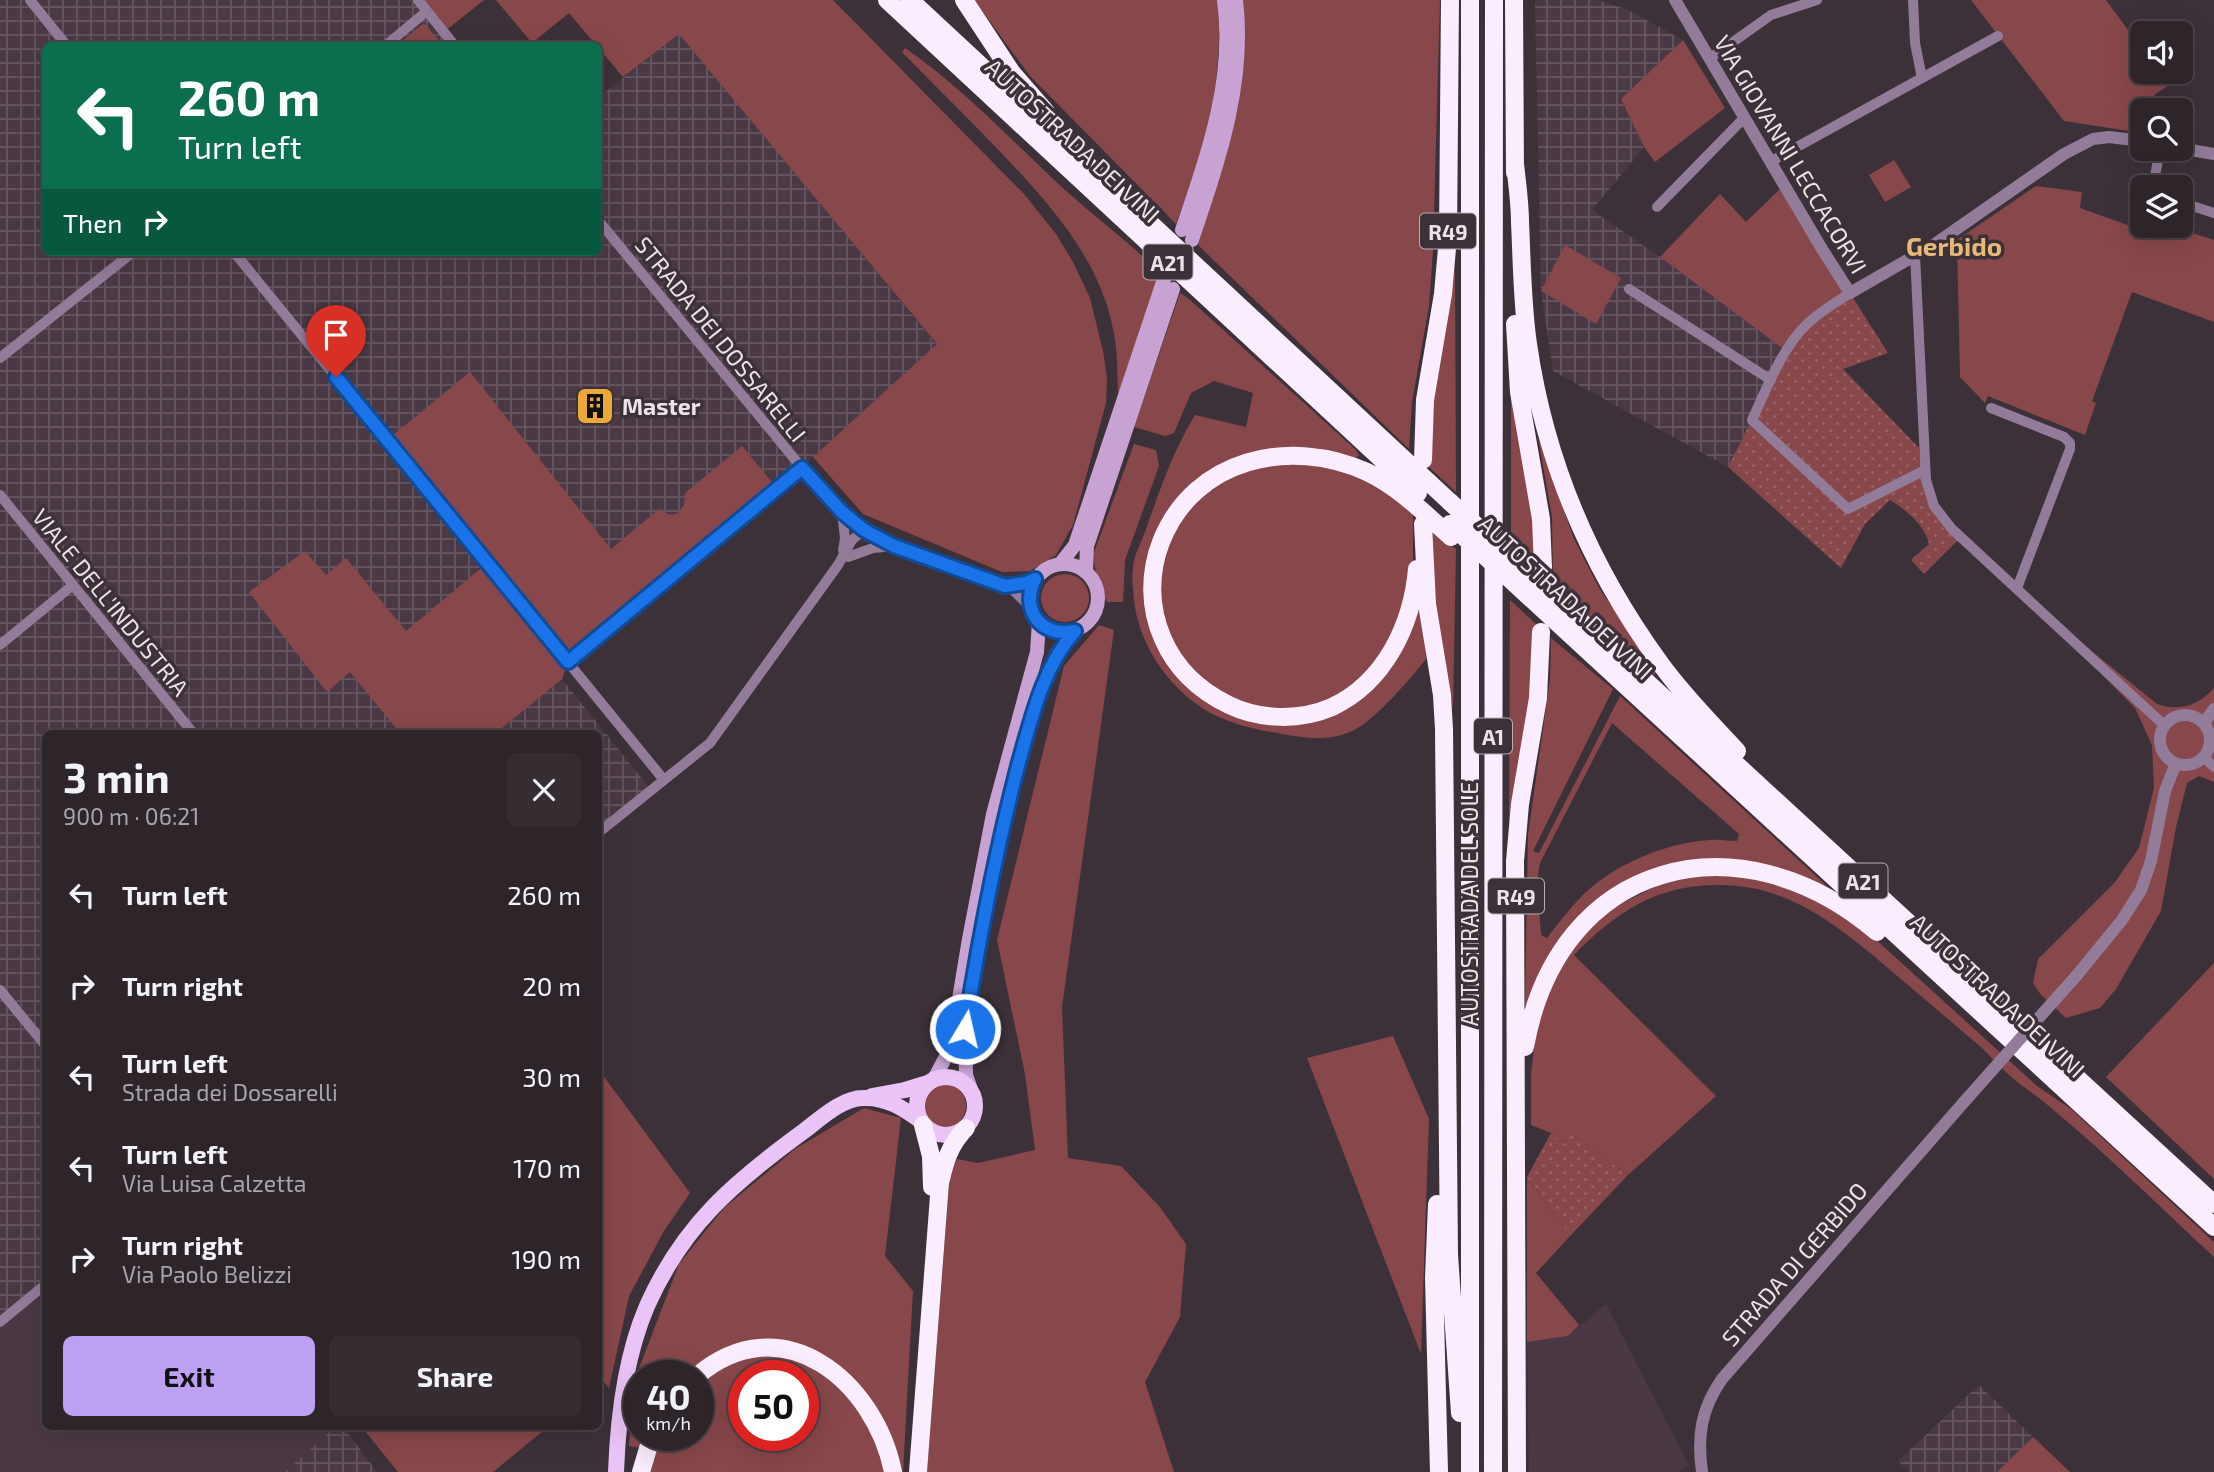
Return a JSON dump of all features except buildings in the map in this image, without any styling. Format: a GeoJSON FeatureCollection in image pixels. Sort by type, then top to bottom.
{"type":"FeatureCollection","features":[{"type":"Feature","properties":{"kind":"highway","name":"AUTOSTRADA DEI VINI"},"geometry":{"type":"LineString","coordinates":[[887,0],[1451,530]]}},
{"type":"Feature","properties":{"kind":"highway","name":"AUTOSTRADA DEI VINI"},"geometry":{"type":"LineString","coordinates":[[910,0],[1450,502],[1508,569],[2214,1227]]}},
{"type":"Feature","properties":{"kind":"highway"},"geometry":{"type":"LineString","coordinates":[[964,0],[1028,93],[1131,192],[1208,277]]}},
{"type":"Feature","properties":{"kind":"highway","name":"R49"},"geometry":{"type":"LineString","coordinates":[[1423,460],[1425,400],[1447,256],[1450,0]]}},
{"type":"Feature","properties":{"kind":"highway","name":"AUTOSTRADA DEL SOLE"},"geometry":{"type":"LineString","coordinates":[[1467,1472],[1470,0]]}},
{"type":"Feature","properties":{"kind":"highway","name":"AUTOSTRADA DEL SOLE"},"geometry":{"type":"LineString","coordinates":[[1493,1472],[1494,0]]}},
{"type":"Feature","properties":{"kind":"highway"},"geometry":{"type":"LineString","coordinates":[[1514,0],[1516,358],[1519,393],[1541,519],[1543,567]]}},
{"type":"Feature","properties":{"kind":"highway"},"geometry":{"type":"LineString","coordinates":[[1515,164],[1520,220],[1520,266],[1532,371],[1549,444],[1585,540],[1609,586],[1662,665],[1725,739],[1776,789],[1850,870]]}},
{"type":"Feature","properties":{"kind":"highway"},"geometry":{"type":"LineString","coordinates":[[1467,1472],[1450,1283],[1444,729],[1442,695],[1427,604],[1420,522],[1413,595],[1392,651],[1375,677],[1363,688],[1327,709],[1302,715],[1267,716],[1247,713],[1201,689],[1177,664],[1167,648],[1154,613],[1152,582],[1156,555],[1168,525],[1177,511],[1203,485],[1233,468],[1270,457],[1290,455],[1350,465],[1383,481],[1508,569]]}},
{"type":"Feature","properties":{"kind":"highway","name":"AUTOSTRADA DEI VINI"},"geometry":{"type":"LineString","coordinates":[[1508,569],[1850,870],[2214,1205]]}},
{"type":"Feature","properties":{"kind":"highway","name":"R49"},"geometry":{"type":"LineString","coordinates":[[1517,1472],[1515,861],[1520,804],[1538,698],[1541,632]]}},
{"type":"Feature","properties":{"kind":"highway"},"geometry":{"type":"LineString","coordinates":[[1517,1162],[1525,1047],[1530,1021],[1543,983],[1564,946],[1590,916],[1623,892],[1658,876],[1696,868],[1742,868],[1776,875],[1806,886],[1857,915],[1912,964],[1982,1013]]}},
{"type":"Feature","properties":{"kind":"highway"},"geometry":{"type":"LineString","coordinates":[[1439,1472],[1434,1278],[1446,1009]]}},
{"type":"Feature","properties":{"kind":"highway"},"geometry":{"type":"LineString","coordinates":[[910,1472],[932,1181],[930,1156],[922,1123]]}},
{"type":"Feature","properties":{"kind":"highway"},"geometry":{"type":"LineString","coordinates":[[918,1472],[940,1183],[948,1154],[958,1135],[966,1128]]}},
{"type":"Feature","properties":{"kind":"highway"},"geometry":{"type":"LineString","coordinates":[[714,1365],[746,1350],[773,1348],[811,1357],[836,1372],[858,1394],[881,1436],[892,1472]]}},
{"type":"Feature","properties":{"kind":"highway"},"geometry":{"type":"LineString","coordinates":[[641,1472],[647,1451]]}},
{"type":"Feature","properties":{"kind":"main road"},"geometry":{"type":"LineString","coordinates":[[1224,0],[1226,50],[1221,95],[1187,235],[1220,157],[1231,111],[1238,35],[1236,0]]}},
{"type":"Feature","properties":{"kind":"main road"},"geometry":{"type":"LineString","coordinates":[[1075,631],[1055,632],[1039,622],[1031,608],[1031,588],[1042,572],[1059,564],[1075,545],[1168,284],[1087,545],[1086,572]]}},
{"type":"Feature","properties":{"kind":"main road"},"geometry":{"type":"LineString","coordinates":[[862,1098],[898,1104],[930,1131],[939,1135],[958,1133],[966,1128],[973,1118],[975,1106],[966,1075],[965,1029],[999,838],[1023,748],[1056,654],[1075,631],[1093,617],[1098,603],[1094,583],[1086,572],[1069,564],[1059,564]]}},
{"type":"Feature","properties":{"kind":"main road"},"geometry":{"type":"LineString","coordinates":[[922,1123],[916,1104],[920,1092],[931,1081],[951,1047],[993,814],[1034,663],[1039,622]]}},
{"type":"Feature","properties":{"kind":"main road"},"geometry":{"type":"LineString","coordinates":[[616,1470],[625,1386],[634,1343],[650,1298],[672,1256],[706,1213],[741,1179],[828,1113],[849,1102],[905,1090],[941,1077],[956,1079],[966,1085],[973,1095]]}},
{"type":"Feature","properties":{"kind":"street"},"geometry":{"type":"LineString","coordinates":[[30,0],[63,42]]}},
{"type":"Feature","properties":{"kind":"street"},"geometry":{"type":"LineString","coordinates":[[418,0],[452,42]]}},
{"type":"Feature","properties":{"kind":"street","name":"VIA GIOVANNI LECCACORVI"},"geometry":{"type":"LineString","coordinates":[[1675,0],[1850,293]]}},
{"type":"Feature","properties":{"kind":"street"},"geometry":{"type":"LineString","coordinates":[[1709,59],[1772,15],[1817,0]]}},
{"type":"Feature","properties":{"kind":"street"},"geometry":{"type":"LineString","coordinates":[[1913,0],[1915,43],[1922,78]]}},
{"type":"Feature","properties":{"kind":"street"},"geometry":{"type":"LineString","coordinates":[[390,42],[427,11]]}},
{"type":"Feature","properties":{"kind":"street"},"geometry":{"type":"LineString","coordinates":[[1770,162],[1998,36]]}},
{"type":"Feature","properties":{"kind":"street"},"geometry":{"type":"LineString","coordinates":[[1657,206],[1744,118]]}},
{"type":"Feature","properties":{"kind":"street"},"geometry":{"type":"LineString","coordinates":[[1926,470],[1847,509],[1752,419],[1789,346],[1804,326],[1824,310],[1935,243],[2064,154],[2093,139],[2109,137],[2130,140]]}},
{"type":"Feature","properties":{"kind":"street"},"geometry":{"type":"LineString","coordinates":[[2193,150],[2214,154]]}},
{"type":"Feature","properties":{"kind":"street"},"geometry":{"type":"LineString","coordinates":[[2193,206],[2214,213]]}},
{"type":"Feature","properties":{"kind":"street","name":"STRADA DEI DOSSARELLI"},"geometry":{"type":"LineString","coordinates":[[602,225],[802,468],[842,512],[864,530],[894,546],[1005,586]]}},
{"type":"Feature","properties":{"kind":"street"},"geometry":{"type":"LineString","coordinates":[[1915,255],[1926,480],[1934,506],[1952,529],[2165,726]]}},
{"type":"Feature","properties":{"kind":"street"},"geometry":{"type":"LineString","coordinates":[[0,358],[128,256]]}},
{"type":"Feature","properties":{"kind":"street"},"geometry":{"type":"LineString","coordinates":[[237,256],[664,780]]}},
{"type":"Feature","properties":{"kind":"street"},"geometry":{"type":"LineString","coordinates":[[1629,289],[1771,380]]}},
{"type":"Feature","properties":{"kind":"street"},"geometry":{"type":"LineString","coordinates":[[1991,408],[2064,437],[2070,443],[2017,588]]}},
{"type":"Feature","properties":{"kind":"street"},"geometry":{"type":"LineString","coordinates":[[568,662],[802,468]]}},
{"type":"Feature","properties":{"kind":"street","name":"VIALE DELL'INDUSTRIA"},"geometry":{"type":"LineString","coordinates":[[1,498],[191,730]]}},
{"type":"Feature","properties":{"kind":"street"},"geometry":{"type":"LineString","coordinates":[[842,512],[845,556]]}},
{"type":"Feature","properties":{"kind":"street"},"geometry":{"type":"LineString","coordinates":[[602,830],[710,743],[838,565],[858,546],[864,530]]}},
{"type":"Feature","properties":{"kind":"street"},"geometry":{"type":"LineString","coordinates":[[845,556],[873,548],[894,546]]}},
{"type":"Feature","properties":{"kind":"street"},"geometry":{"type":"LineString","coordinates":[[1005,586],[1035,579]]}},
{"type":"Feature","properties":{"kind":"street"},"geometry":{"type":"LineString","coordinates":[[0,645],[73,585]]}},
{"type":"Feature","properties":{"kind":"street"},"geometry":{"type":"LineString","coordinates":[[1005,586],[1031,608]]}},
{"type":"Feature","properties":{"kind":"street"},"geometry":{"type":"LineString","coordinates":[[2204,723],[2214,709]]}},
{"type":"Feature","properties":{"kind":"street"},"geometry":{"type":"LineString","coordinates":[[2188,715],[2204,723],[2210,740],[2204,757],[2196,763],[2176,763],[2163,751],[2160,743],[2165,726],[2171,720],[2188,715]]}},
{"type":"Feature","properties":{"kind":"street"},"geometry":{"type":"LineString","coordinates":[[2204,757],[2214,767]]}},
{"type":"Feature","properties":{"kind":"street","name":"STRADA DI GERBIDO"},"geometry":{"type":"LineString","coordinates":[[1702,1472],[1699,1438],[1701,1420],[1712,1392],[2122,920],[2141,890],[2151,861],[2165,791],[2176,763]]}},
{"type":"Feature","properties":{"kind":"street"},"geometry":{"type":"LineString","coordinates":[[0,990],[42,1041]]}},
{"type":"Feature","properties":{"kind":"street"},"geometry":{"type":"LineString","coordinates":[[0,1322],[42,1287]]}},
{"type":"Feature","properties":{"kind":"shaded area"},"geometry":{"type":"Polygon","coordinates":[[[0,0],[420,0],[455,42],[42,42],[42,256],[602,256],[602,95],[679,33],[937,345],[801,468],[568,662],[562,679],[652,791],[602,832],[602,730],[42,730],[42,1285],[0,1319],[0,0]]]}},
{"type":"Feature","properties":{"kind":"shaded area"},"geometry":{"type":"Polygon","coordinates":[[[419,0],[484,0],[445,31],[419,0]]]}},
{"type":"Feature","properties":{"kind":"shaded area"},"geometry":{"type":"Polygon","coordinates":[[[496,0],[833,0],[1024,194],[1056,234],[1090,298],[1103,351],[1107,378],[1106,403],[1073,525],[1056,555],[1030,571],[1002,572],[863,514],[813,457],[937,344],[679,34],[623,77],[602,52],[602,42],[593,42],[569,13],[531,42],[496,0]]]}},
{"type":"Feature","properties":{"kind":"shaded area"},"geometry":{"type":"Polygon","coordinates":[[[974,0],[1219,0],[1218,56],[1211,110],[1203,147],[1176,224],[1030,76],[974,0]]]}},
{"type":"Feature","properties":{"kind":"shaded area"},"geometry":{"type":"Polygon","coordinates":[[[1242,0],[1440,0],[1433,250],[1429,306],[1412,402],[1409,449],[1198,245],[1209,207],[1242,0]]]}},
{"type":"Feature","properties":{"kind":"shaded area"},"geometry":{"type":"Polygon","coordinates":[[[1535,0],[1597,0],[1626,9],[1683,40],[1621,99],[1644,147],[1592,210],[1786,351],[1728,467],[1553,371],[1541,291],[1535,0]]]}},
{"type":"Feature","properties":{"kind":"shaded area"},"geometry":{"type":"Polygon","coordinates":[[[1971,0],[2106,0],[2130,33],[2130,84],[2169,85],[2154,95],[2156,98],[2130,98],[2130,131],[2064,121],[1971,0]]]}},
{"type":"Feature","properties":{"kind":"shaded area"},"geometry":{"type":"Polygon","coordinates":[[[424,23],[440,42],[401,42],[424,23]]]}},
{"type":"Feature","properties":{"kind":"shaded area"},"geometry":{"type":"Polygon","coordinates":[[[1683,40],[1725,108],[1655,162],[1644,147],[1621,99],[1683,40]]]}},
{"type":"Feature","properties":{"kind":"shaded area"},"geometry":{"type":"Polygon","coordinates":[[[905,48],[967,98],[1065,190],[1162,275],[1121,395],[1118,394],[1115,337],[1105,300],[1079,247],[1043,198],[902,52],[905,48]]]}},
{"type":"Feature","properties":{"kind":"shaded area"},"geometry":{"type":"Polygon","coordinates":[[[1894,160],[1911,187],[1885,202],[1869,175],[1894,160]]]}},
{"type":"Feature","properties":{"kind":"shaded area"},"geometry":{"type":"Polygon","coordinates":[[[1784,185],[1850,293],[1786,351],[1660,257],[1720,194],[1746,222],[1784,185]]]}},
{"type":"Feature","properties":{"kind":"shaded area"},"geometry":{"type":"Polygon","coordinates":[[[2036,186],[2082,192],[2080,208],[2130,226],[2130,238],[2193,238],[2193,233],[2214,240],[2214,322],[2132,292],[2092,401],[2096,403],[2085,435],[1988,396],[1985,403],[1960,377],[1957,240],[2036,186]]]}},
{"type":"Feature","properties":{"kind":"shaded area"},"geometry":{"type":"Polygon","coordinates":[[[1565,245],[1621,278],[1596,324],[1541,291],[1565,245]]]}},
{"type":"Feature","properties":{"kind":"shaded area"},"geometry":{"type":"Polygon","coordinates":[[[1455,267],[1456,492],[1428,466],[1430,420],[1455,267]]]}},
{"type":"Feature","properties":{"kind":"shaded area"},"geometry":{"type":"Polygon","coordinates":[[[1180,293],[1356,450],[1359,456],[1351,459],[1227,464],[1152,546],[1169,661],[1262,719],[1366,694],[1392,668],[1416,607],[1422,604],[1426,659],[1380,710],[1350,732],[1331,737],[1305,738],[1257,729],[1216,716],[1198,705],[1172,682],[1161,669],[1144,638],[1135,605],[1132,580],[1134,563],[1173,457],[1195,415],[1246,427],[1253,393],[1214,381],[1191,393],[1174,433],[1165,436],[1134,427],[1180,293]]]}},
{"type":"Feature","properties":{"kind":"shaded area"},"geometry":{"type":"Polygon","coordinates":[[[1850,293],[1888,353],[1843,369],[1919,448],[1923,482],[1958,540],[1924,574],[1911,560],[1929,544],[1927,537],[1914,519],[1890,500],[1865,524],[1841,568],[1728,467],[1789,345],[1850,293]]]}},
{"type":"Feature","properties":{"kind":"shaded area"},"geometry":{"type":"Polygon","coordinates":[[[1511,371],[1533,502],[1536,565],[1511,542],[1511,371]]]}},
{"type":"Feature","properties":{"kind":"shaded area"},"geometry":{"type":"Polygon","coordinates":[[[470,372],[611,549],[659,509],[670,515],[678,513],[684,505],[685,493],[742,446],[777,488],[568,662],[562,679],[500,730],[398,730],[350,672],[327,692],[249,592],[305,551],[326,575],[346,558],[406,631],[486,564],[387,440],[470,372]]]}},
{"type":"Feature","properties":{"kind":"shaded area"},"geometry":{"type":"Polygon","coordinates":[[[1538,437],[1574,539],[1599,588],[1657,672],[1654,675],[1553,582],[1552,517],[1538,437]]]}},
{"type":"Feature","properties":{"kind":"shaded area"},"geometry":{"type":"Polygon","coordinates":[[[1134,444],[1156,450],[1159,466],[1125,560],[1123,602],[1107,602],[1098,587],[1093,555],[1134,444]]]}},
{"type":"Feature","properties":{"kind":"shaded area"},"geometry":{"type":"Polygon","coordinates":[[[1321,464],[1365,478],[1390,494],[1413,514],[1410,585],[1387,651],[1363,681],[1325,704],[1282,710],[1239,703],[1198,678],[1173,645],[1159,606],[1161,558],[1185,510],[1228,476],[1255,466],[1321,464]]]}},
{"type":"Feature","properties":{"kind":"shaded area"},"geometry":{"type":"Polygon","coordinates":[[[1431,528],[1456,549],[1453,709],[1430,571],[1431,528]]]}},
{"type":"Feature","properties":{"kind":"shaded area"},"geometry":{"type":"Polygon","coordinates":[[[1065,574],[1082,581],[1089,598],[1082,615],[1065,622],[1048,615],[1041,598],[1048,581],[1065,574]]]}},
{"type":"Feature","properties":{"kind":"shaded area"},"geometry":{"type":"Polygon","coordinates":[[[2026,598],[2157,704],[2181,707],[2202,699],[2214,688],[2214,782],[2199,776],[2187,783],[2161,911],[2116,989],[2100,1008],[2066,1018],[2041,995],[2033,983],[2038,959],[2115,882],[2139,848],[2154,788],[2152,745],[2135,708],[2026,598]]]}},
{"type":"Feature","properties":{"kind":"shaded area"},"geometry":{"type":"Polygon","coordinates":[[[1510,600],[1536,624],[1536,667],[1509,830],[1510,600]]]}},
{"type":"Feature","properties":{"kind":"shaded area"},"geometry":{"type":"Polygon","coordinates":[[[1099,625],[1114,630],[1062,1007],[1068,1158],[1121,1166],[1159,1206],[1186,1244],[1180,1317],[1145,1382],[1174,1472],[927,1472],[950,1174],[957,1159],[978,1163],[1035,1150],[1025,1074],[997,940],[1064,666],[1099,625]]]}},
{"type":"Feature","properties":{"kind":"shaded area"},"geometry":{"type":"Polygon","coordinates":[[[1551,638],[1613,689],[1533,851],[1539,853],[1620,696],[1830,889],[1799,877],[1703,863],[1570,929],[1553,951],[1528,1006],[1525,1006],[1528,835],[1550,680],[1551,638]],[[1612,723],[1540,863],[1537,881],[1541,935],[1547,938],[1591,888],[1638,858],[1692,842],[1737,841],[1739,834],[1612,723]]]}},
{"type":"Feature","properties":{"kind":"shaded area"},"geometry":{"type":"Polygon","coordinates":[[[1733,873],[1806,893],[1873,937],[2037,1086],[2071,1109],[2214,1242],[2214,1257],[2092,1143],[2016,1081],[1982,1048],[1865,948],[1805,908],[1784,897],[1761,890],[1713,885],[1689,887],[1647,899],[1610,923],[1574,955],[1716,1096],[1628,1175],[1571,1134],[1565,1143],[1551,1133],[1531,1125],[1531,1073],[1538,1018],[1565,955],[1599,916],[1661,881],[1733,873]]]}},
{"type":"Feature","properties":{"kind":"shaded area"},"geometry":{"type":"Polygon","coordinates":[[[2214,963],[2214,1179],[2106,1077],[2214,963]]]}},
{"type":"Feature","properties":{"kind":"shaded area"},"geometry":{"type":"Polygon","coordinates":[[[1393,1036],[1429,1119],[1421,1354],[1307,1058],[1393,1036]]]}},
{"type":"Feature","properties":{"kind":"shaded area"},"geometry":{"type":"Polygon","coordinates":[[[602,1074],[690,1193],[664,1231],[629,1296],[609,1388],[602,1380],[602,1074]]]}},
{"type":"Feature","properties":{"kind":"shaded area"},"geometry":{"type":"Polygon","coordinates":[[[944,1084],[953,1085],[960,1090],[965,1097],[965,1115],[960,1122],[953,1127],[944,1128],[935,1127],[928,1122],[923,1115],[922,1106],[923,1097],[928,1090],[935,1085],[944,1084]]]}},
{"type":"Feature","properties":{"kind":"shaded area"},"geometry":{"type":"Polygon","coordinates":[[[864,1108],[901,1118],[885,1256],[913,1291],[903,1472],[899,1472],[872,1402],[843,1369],[808,1348],[714,1363],[714,1360],[642,1360],[679,1264],[724,1208],[795,1149],[864,1108]]]}},
{"type":"Feature","properties":{"kind":"shaded area"},"geometry":{"type":"Polygon","coordinates":[[[1551,1133],[1565,1143],[1570,1133],[1628,1175],[1570,1236],[1527,1177],[1551,1133]]]}},
{"type":"Feature","properties":{"kind":"shaded area"},"geometry":{"type":"Polygon","coordinates":[[[1527,1177],[1570,1236],[1536,1273],[1579,1325],[1568,1336],[1527,1342],[1527,1177]]]}},
{"type":"Feature","properties":{"kind":"shaded area"},"geometry":{"type":"Polygon","coordinates":[[[42,1285],[42,1430],[332,1430],[285,1472],[0,1472],[0,1319],[42,1285]]]}},
{"type":"Feature","properties":{"kind":"shaded area"},"geometry":{"type":"Polygon","coordinates":[[[1606,1304],[1689,1466],[1677,1472],[1529,1472],[1527,1342],[1568,1336],[1606,1304]]]}},
{"type":"Feature","properties":{"kind":"shaded area"},"geometry":{"type":"Polygon","coordinates":[[[761,1353],[809,1360],[741,1360],[761,1353]]]}},
{"type":"Feature","properties":{"kind":"shaded area"},"geometry":{"type":"Polygon","coordinates":[[[728,1364],[728,1451],[819,1451],[819,1368],[861,1404],[887,1472],[645,1472],[652,1451],[714,1451],[714,1369],[728,1364]]]}},
{"type":"Feature","properties":{"kind":"shaded area"},"geometry":{"type":"Polygon","coordinates":[[[1979,1385],[2033,1437],[1997,1472],[1909,1472],[1898,1461],[1979,1385]]]}},
{"type":"Feature","properties":{"kind":"shaded area"},"geometry":{"type":"Polygon","coordinates":[[[332,1430],[346,1430],[377,1472],[285,1472],[332,1430]]]}},
{"type":"Feature","properties":{"kind":"shaded area"},"geometry":{"type":"Polygon","coordinates":[[[364,1430],[544,1430],[493,1472],[398,1472],[364,1430]]]}},
{"type":"Feature","properties":{"kind":"shaded area"},"geometry":{"type":"Polygon","coordinates":[[[2033,1437],[2070,1472],[1997,1472],[2033,1437]]]}},
{"type":"Feature","properties":{"kind":"place","name":"Master"},"geometry":{"type":"Point","coordinates":[595,406]}},
{"type":"Feature","properties":{"kind":"district","name":"Gerbido"},"geometry":{"type":"Point","coordinates":[1954,245]}},
{"type":"Feature","properties":{"kind":"route"},"geometry":{"type":"LineString","coordinates":[[336,377],[568,662],[802,468],[842,512],[864,530],[894,546],[1005,586],[1035,579],[1029,598],[1039,622],[1055,632],[1075,631],[1052,663],[1023,748],[999,838],[965,1029]]}}]}
